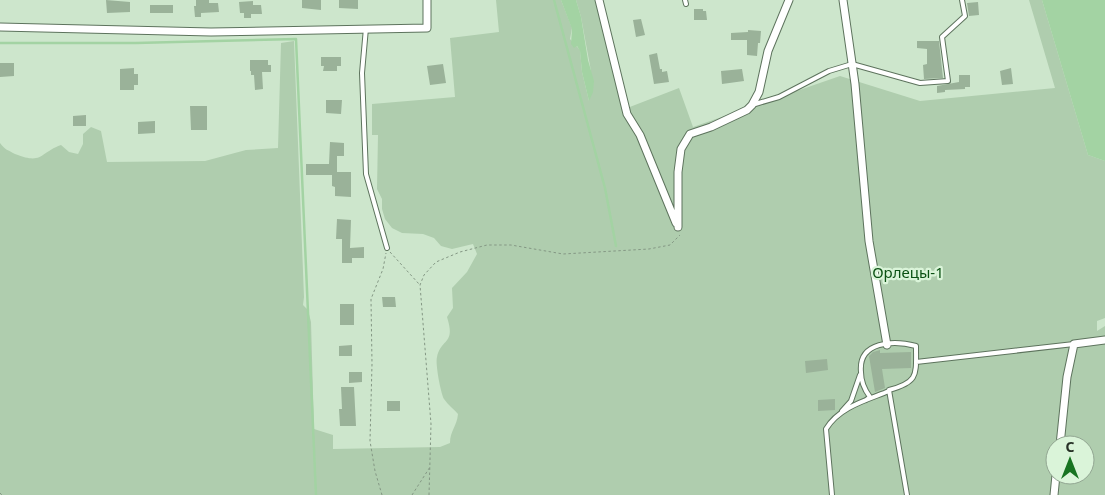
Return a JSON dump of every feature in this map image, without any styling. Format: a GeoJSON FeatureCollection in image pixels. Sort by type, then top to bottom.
{"type":"FeatureCollection","features":[{"type":"Feature","properties":{"kind":"street"},"geometry":{"type":"LineString","coordinates":[[0,27],[211,32],[427,28],[427,0]]}},
{"type":"Feature","properties":{"kind":"street"},"geometry":{"type":"LineString","coordinates":[[599,0],[627,114],[640,135],[678,227]]}},
{"type":"Feature","properties":{"kind":"street"},"geometry":{"type":"LineString","coordinates":[[678,227],[678,172],[682,149],[690,134],[712,127],[747,110],[752,105],[759,92],[768,52],[789,0]]}},
{"type":"Feature","properties":{"kind":"street"},"geometry":{"type":"LineString","coordinates":[[843,0],[855,84],[869,241],[886,345]]}},
{"type":"Feature","properties":{"kind":"street"},"geometry":{"type":"LineString","coordinates":[[1061,435],[1074,344],[1105,340]]}},
{"type":"Feature","properties":{"kind":"lane"},"geometry":{"type":"LineString","coordinates":[[752,105],[779,97],[829,71],[852,64],[920,83],[948,81],[942,37],[965,16],[962,0]]}},
{"type":"Feature","properties":{"kind":"lane"},"geometry":{"type":"LineString","coordinates":[[366,28],[362,74],[366,174],[386,248]]}},
{"type":"Feature","properties":{"kind":"lane"},"geometry":{"type":"LineString","coordinates":[[840,413],[889,390],[905,386],[912,380],[915,371],[916,346],[903,343],[876,346],[863,354],[860,367],[865,391],[870,397],[866,400]]}},
{"type":"Feature","properties":{"kind":"lane"},"geometry":{"type":"LineString","coordinates":[[916,362],[1074,344]]}},
{"type":"Feature","properties":{"kind":"lane"},"geometry":{"type":"LineString","coordinates":[[832,495],[826,429],[851,400],[861,373]]}},
{"type":"Feature","properties":{"kind":"lane"},"geometry":{"type":"LineString","coordinates":[[889,390],[906,495]]}},
{"type":"Feature","properties":{"kind":"path"},"geometry":{"type":"LineString","coordinates":[[429,495],[432,424],[420,285],[424,275],[436,262],[460,252],[487,246],[511,246],[563,254],[649,250],[670,244],[681,236],[678,227]]}},
{"type":"Feature","properties":{"kind":"path"},"geometry":{"type":"LineString","coordinates":[[386,248],[420,285]]}},
{"type":"Feature","properties":{"kind":"path"},"geometry":{"type":"LineString","coordinates":[[382,495],[375,471],[370,441],[371,299],[383,269],[386,248]]}},
{"type":"Feature","properties":{"kind":"path"},"geometry":{"type":"LineString","coordinates":[[412,495],[431,467]]}},
{"type":"Feature","properties":{"kind":"green space","name":"Орлецы-1"},"geometry":{"type":"Polygon","coordinates":[[[496,0],[561,0],[572,28],[570,39],[580,50],[582,72],[589,101],[591,71],[576,0],[597,0],[622,110],[679,88],[693,127],[840,76],[920,101],[1055,88],[1029,0],[1042,0],[1088,155],[1105,161],[1105,318],[1097,321],[1097,331],[1105,326],[1105,495],[0,495],[0,143],[5,149],[15,154],[31,158],[40,157],[61,145],[69,152],[78,154],[83,144],[83,134],[91,127],[101,131],[107,162],[205,161],[246,150],[278,148],[281,43],[294,41],[303,305],[308,310],[311,322],[314,429],[333,435],[333,449],[440,447],[450,443],[458,414],[443,396],[437,357],[449,337],[447,317],[453,308],[452,288],[467,272],[477,254],[473,244],[452,249],[441,246],[434,238],[423,234],[402,233],[392,228],[385,219],[382,199],[377,189],[378,135],[372,135],[372,104],[455,97],[450,38],[499,32],[496,0]]]}},
{"type":"Feature","properties":{"kind":"shaded area"},"geometry":{"type":"Polygon","coordinates":[[[561,0],[576,0],[581,17],[588,60],[594,81],[593,92],[589,101],[582,72],[580,51],[577,46],[574,48],[571,44],[572,29],[561,0]]]}},
{"type":"Feature","properties":{"kind":"shaded area"},"geometry":{"type":"Polygon","coordinates":[[[1042,0],[1105,0],[1105,161],[1088,155],[1042,0]]]}},
{"type":"Feature","properties":{"kind":"building"},"geometry":{"type":"Polygon","coordinates":[[[106,0],[130,2],[130,12],[107,13],[106,0]]]}},
{"type":"Feature","properties":{"kind":"building"},"geometry":{"type":"Polygon","coordinates":[[[196,0],[209,0],[209,3],[218,3],[219,12],[201,13],[201,17],[195,17],[194,6],[196,6],[196,0]]]}},
{"type":"Feature","properties":{"kind":"building"},"geometry":{"type":"Polygon","coordinates":[[[302,0],[321,0],[321,10],[302,8],[302,0]]]}},
{"type":"Feature","properties":{"kind":"building"},"geometry":{"type":"Polygon","coordinates":[[[339,0],[358,0],[358,9],[339,8],[339,0]]]}},
{"type":"Feature","properties":{"kind":"building"},"geometry":{"type":"Polygon","coordinates":[[[253,1],[253,5],[261,5],[262,14],[251,14],[251,18],[244,18],[244,13],[240,13],[239,2],[253,1]]]}},
{"type":"Feature","properties":{"kind":"building"},"geometry":{"type":"Polygon","coordinates":[[[978,2],[979,15],[969,16],[967,3],[978,2]]]}},
{"type":"Feature","properties":{"kind":"building"},"geometry":{"type":"Polygon","coordinates":[[[150,5],[173,5],[173,13],[150,13],[150,5]]]}},
{"type":"Feature","properties":{"kind":"building"},"geometry":{"type":"Polygon","coordinates":[[[694,9],[706,11],[707,20],[694,20],[694,9]]]}},
{"type":"Feature","properties":{"kind":"building"},"geometry":{"type":"Polygon","coordinates":[[[641,19],[645,35],[636,37],[633,20],[641,19]]]}},
{"type":"Feature","properties":{"kind":"building"},"geometry":{"type":"Polygon","coordinates":[[[748,30],[761,31],[757,56],[747,55],[747,40],[731,40],[731,33],[748,32],[748,30]]]}},
{"type":"Feature","properties":{"kind":"building"},"geometry":{"type":"Polygon","coordinates":[[[917,41],[939,41],[943,78],[924,79],[923,65],[927,64],[927,49],[917,48],[917,41]]]}},
{"type":"Feature","properties":{"kind":"building"},"geometry":{"type":"Polygon","coordinates":[[[657,53],[660,69],[662,69],[662,72],[667,71],[669,82],[654,84],[649,55],[657,53]]]}},
{"type":"Feature","properties":{"kind":"building"},"geometry":{"type":"Polygon","coordinates":[[[321,57],[341,57],[341,66],[337,66],[337,71],[323,71],[324,66],[321,66],[321,57]]]}},
{"type":"Feature","properties":{"kind":"building"},"geometry":{"type":"Polygon","coordinates":[[[250,60],[268,60],[268,65],[271,65],[271,72],[262,72],[263,89],[255,90],[254,75],[251,75],[250,71],[250,60]]]}},
{"type":"Feature","properties":{"kind":"building"},"geometry":{"type":"Polygon","coordinates":[[[0,63],[14,63],[14,76],[0,77],[0,63]]]}},
{"type":"Feature","properties":{"kind":"building"},"geometry":{"type":"Polygon","coordinates":[[[443,64],[446,83],[430,85],[427,66],[443,64]]]}},
{"type":"Feature","properties":{"kind":"building"},"geometry":{"type":"Polygon","coordinates":[[[134,68],[134,74],[138,74],[138,85],[134,85],[134,90],[120,90],[120,69],[134,68]]]}},
{"type":"Feature","properties":{"kind":"building"},"geometry":{"type":"Polygon","coordinates":[[[1011,68],[1013,84],[1002,85],[1000,71],[1011,68]]]}},
{"type":"Feature","properties":{"kind":"building"},"geometry":{"type":"Polygon","coordinates":[[[742,69],[744,81],[722,84],[721,71],[742,69]]]}},
{"type":"Feature","properties":{"kind":"building"},"geometry":{"type":"Polygon","coordinates":[[[959,75],[970,75],[970,87],[945,90],[945,92],[937,93],[937,86],[959,82],[959,75]]]}},
{"type":"Feature","properties":{"kind":"building"},"geometry":{"type":"Polygon","coordinates":[[[326,100],[342,100],[341,114],[326,113],[326,100]]]}},
{"type":"Feature","properties":{"kind":"building"},"geometry":{"type":"Polygon","coordinates":[[[190,106],[207,106],[207,130],[191,130],[190,106]]]}},
{"type":"Feature","properties":{"kind":"building"},"geometry":{"type":"Polygon","coordinates":[[[86,115],[86,126],[73,126],[73,116],[86,115]]]}},
{"type":"Feature","properties":{"kind":"building"},"geometry":{"type":"Polygon","coordinates":[[[155,121],[155,133],[138,134],[138,122],[155,121]]]}},
{"type":"Feature","properties":{"kind":"building"},"geometry":{"type":"Polygon","coordinates":[[[330,142],[344,143],[344,156],[337,156],[337,172],[351,172],[351,197],[335,196],[335,187],[332,186],[332,175],[306,175],[306,164],[329,164],[330,142]]]}},
{"type":"Feature","properties":{"kind":"building"},"geometry":{"type":"Polygon","coordinates":[[[337,219],[351,220],[350,248],[364,247],[364,258],[352,258],[352,263],[342,263],[342,239],[336,239],[337,219]]]}},
{"type":"Feature","properties":{"kind":"building"},"geometry":{"type":"Polygon","coordinates":[[[382,297],[395,297],[396,307],[383,307],[382,297]]]}},
{"type":"Feature","properties":{"kind":"building"},"geometry":{"type":"Polygon","coordinates":[[[340,304],[354,304],[354,325],[340,325],[340,304]]]}},
{"type":"Feature","properties":{"kind":"building"},"geometry":{"type":"Polygon","coordinates":[[[352,345],[352,356],[339,356],[339,346],[352,345]]]}},
{"type":"Feature","properties":{"kind":"building"},"geometry":{"type":"Polygon","coordinates":[[[880,350],[880,353],[911,352],[911,368],[882,369],[885,388],[875,392],[869,356],[873,352],[880,350]]]}},
{"type":"Feature","properties":{"kind":"building"},"geometry":{"type":"Polygon","coordinates":[[[827,359],[828,370],[806,373],[805,361],[827,359]]]}},
{"type":"Feature","properties":{"kind":"building"},"geometry":{"type":"Polygon","coordinates":[[[349,372],[362,372],[362,382],[349,383],[349,372]]]}},
{"type":"Feature","properties":{"kind":"building"},"geometry":{"type":"Polygon","coordinates":[[[341,387],[354,387],[356,426],[340,426],[339,409],[342,409],[341,387]]]}},
{"type":"Feature","properties":{"kind":"building"},"geometry":{"type":"Polygon","coordinates":[[[835,399],[835,410],[818,411],[818,400],[835,399]]]}},
{"type":"Feature","properties":{"kind":"building"},"geometry":{"type":"Polygon","coordinates":[[[387,401],[400,401],[400,411],[387,411],[387,401]]]}},
{"type":"Feature","properties":{"kind":"waterway"},"geometry":{"type":"LineString","coordinates":[[554,0],[605,188],[616,246]]}},
{"type":"Feature","properties":{"kind":"waterway"},"geometry":{"type":"LineString","coordinates":[[0,43],[136,43],[296,39],[316,495]]}}]}
